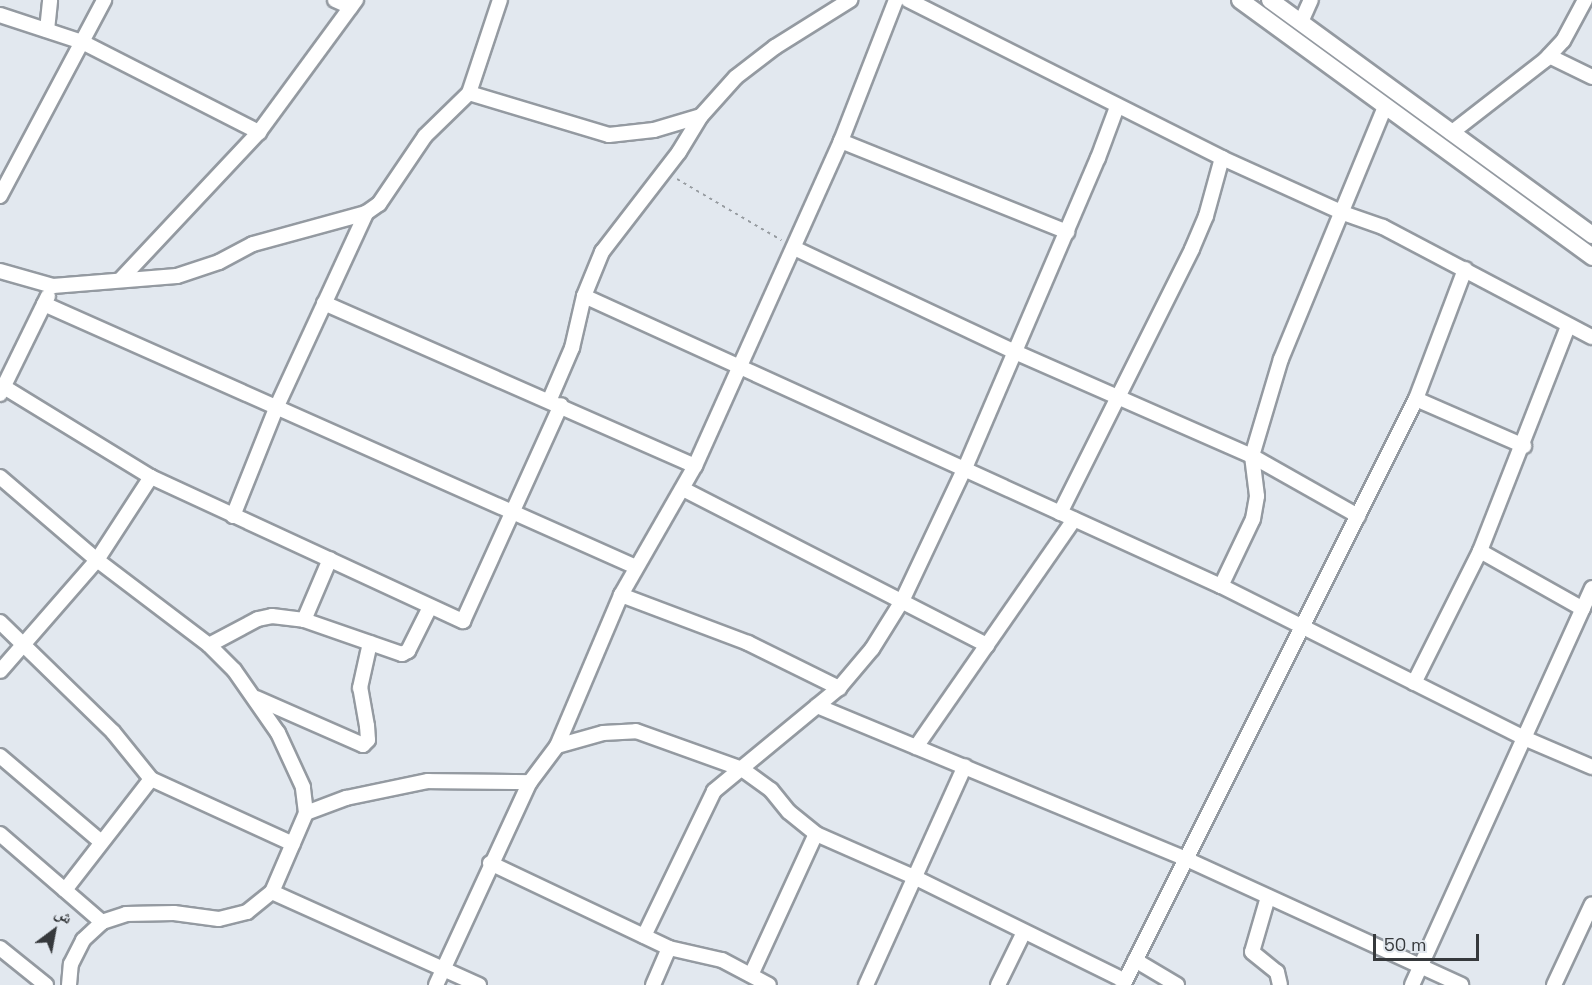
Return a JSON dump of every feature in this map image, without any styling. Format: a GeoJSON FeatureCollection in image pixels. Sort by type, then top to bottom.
{"type":"FeatureCollection","features":[{"type":"Feature","properties":{"kind":"street"},"geometry":{"type":"LineString","coordinates":[[47,30],[50,0]]}},
{"type":"Feature","properties":{"kind":"street"},"geometry":{"type":"LineString","coordinates":[[0,196],[104,0]]}},
{"type":"Feature","properties":{"kind":"street"},"geometry":{"type":"LineString","coordinates":[[121,279],[259,132],[354,4],[335,0]]}},
{"type":"Feature","properties":{"kind":"street"},"geometry":{"type":"LineString","coordinates":[[0,271],[53,286],[177,276],[197,271],[253,244],[366,213],[379,204],[425,136],[469,93],[500,0]]}},
{"type":"Feature","properties":{"kind":"street"},"geometry":{"type":"LineString","coordinates":[[53,286],[2,390],[151,477],[457,620],[467,618],[513,514],[556,402],[584,296],[602,252],[662,170],[679,152],[702,116],[736,77],[775,47],[850,0]]}},
{"type":"Feature","properties":{"kind":"street"},"geometry":{"type":"LineString","coordinates":[[436,985],[490,863],[530,782],[557,746],[621,595],[695,466],[841,141],[896,0]]}},
{"type":"Feature","properties":{"kind":"street"},"geometry":{"type":"LineString","coordinates":[[908,0],[1222,158],[1343,213],[1383,227],[1465,269],[1568,327],[1592,337]]}},
{"type":"Feature","properties":{"kind":"street"},"geometry":{"type":"LineString","coordinates":[[1240,0],[1592,257]]}},
{"type":"Feature","properties":{"kind":"street"},"geometry":{"type":"LineString","coordinates":[[1270,0],[1592,235]]}},
{"type":"Feature","properties":{"kind":"street"},"geometry":{"type":"LineString","coordinates":[[1301,22],[1311,0]]}},
{"type":"Feature","properties":{"kind":"street"},"geometry":{"type":"LineString","coordinates":[[1451,133],[1549,56],[1563,41],[1586,0]]}},
{"type":"Feature","properties":{"kind":"street"},"geometry":{"type":"LineString","coordinates":[[0,15],[81,42],[259,132]]}},
{"type":"Feature","properties":{"kind":"street"},"geometry":{"type":"LineString","coordinates":[[1549,56],[1592,77]]}},
{"type":"Feature","properties":{"kind":"street"},"geometry":{"type":"LineString","coordinates":[[469,93],[609,135],[654,130],[702,116]]}},
{"type":"Feature","properties":{"kind":"street"},"geometry":{"type":"LineString","coordinates":[[644,936],[709,800],[721,784],[839,688],[872,649],[902,601],[965,468],[1067,232],[1117,107]]}},
{"type":"Feature","properties":{"kind":"street"},"geometry":{"type":"LineString","coordinates":[[1221,586],[1253,519],[1257,496],[1252,456],[1281,359],[1385,107]]}},
{"type":"Feature","properties":{"kind":"street"},"geometry":{"type":"LineString","coordinates":[[841,141],[1067,232]]}},
{"type":"Feature","properties":{"kind":"street"},"geometry":{"type":"LineString","coordinates":[[1060,513],[1195,241],[1222,158]]}},
{"type":"Feature","properties":{"kind":"street"},"geometry":{"type":"LineString","coordinates":[[1492,185],[1503,171]]}},
{"type":"Feature","properties":{"kind":"street"},"geometry":{"type":"LineString","coordinates":[[233,516],[277,406],[366,213]]}},
{"type":"Feature","properties":{"kind":"street"},"geometry":{"type":"LineString","coordinates":[[794,248],[1015,352],[1252,456],[1358,516]]}},
{"type":"Feature","properties":{"kind":"street"},"geometry":{"type":"LineString","coordinates":[[557,746],[603,733],[636,731],[742,769],[771,790],[789,812],[816,834],[916,878],[1124,983],[1184,858],[1416,399],[1465,269]]}},
{"type":"Feature","properties":{"kind":"street"},"geometry":{"type":"LineString","coordinates":[[584,296],[1221,586],[1524,738],[1592,767]]}},
{"type":"Feature","properties":{"kind":"street"},"geometry":{"type":"LineString","coordinates":[[324,303],[556,402],[695,466]]}},
{"type":"Feature","properties":{"kind":"street"},"geometry":{"type":"LineString","coordinates":[[44,304],[636,567]]}},
{"type":"Feature","properties":{"kind":"street"},"geometry":{"type":"LineString","coordinates":[[1414,683],[1480,551],[1524,446],[1568,327]]}},
{"type":"Feature","properties":{"kind":"street"},"geometry":{"type":"LineString","coordinates":[[1416,399],[1524,446]]}},
{"type":"Feature","properties":{"kind":"street"},"geometry":{"type":"LineString","coordinates":[[0,477],[97,560],[209,645],[271,720],[300,778],[306,813],[272,892],[233,917],[153,912],[126,914],[102,922],[83,940],[72,963],[69,985]]}},
{"type":"Feature","properties":{"kind":"street"},"geometry":{"type":"LineString","coordinates":[[0,671],[97,560],[151,477]]}},
{"type":"Feature","properties":{"kind":"street"},"geometry":{"type":"LineString","coordinates":[[683,489],[987,645]]}},
{"type":"Feature","properties":{"kind":"street"},"geometry":{"type":"LineString","coordinates":[[916,747],[1074,520]]}},
{"type":"Feature","properties":{"kind":"street"},"geometry":{"type":"LineString","coordinates":[[1480,551],[1582,609]]}},
{"type":"Feature","properties":{"kind":"street"},"geometry":{"type":"LineString","coordinates":[[303,620],[330,559]]}},
{"type":"Feature","properties":{"kind":"street"},"geometry":{"type":"LineString","coordinates":[[1412,985],[1592,588]]}},
{"type":"Feature","properties":{"kind":"street"},"geometry":{"type":"LineString","coordinates":[[621,595],[748,642],[839,688]]}},
{"type":"Feature","properties":{"kind":"street"},"geometry":{"type":"LineString","coordinates":[[209,645],[258,619],[272,616],[303,620],[402,654],[408,651],[430,607]]}},
{"type":"Feature","properties":{"kind":"street"},"geometry":{"type":"LineString","coordinates":[[0,622],[113,732],[151,779],[293,844]]}},
{"type":"Feature","properties":{"kind":"street"},"geometry":{"type":"LineString","coordinates":[[254,697],[363,745],[368,740],[360,688],[370,644]]}},
{"type":"Feature","properties":{"kind":"street"},"geometry":{"type":"LineString","coordinates":[[817,706],[1184,858],[1461,985]]}},
{"type":"Feature","properties":{"kind":"street"},"geometry":{"type":"LineString","coordinates":[[0,756],[101,842]]}},
{"type":"Feature","properties":{"kind":"street"},"geometry":{"type":"LineString","coordinates":[[866,985],[965,766]]}},
{"type":"Feature","properties":{"kind":"street"},"geometry":{"type":"LineString","coordinates":[[65,890],[151,779]]}},
{"type":"Feature","properties":{"kind":"street"},"geometry":{"type":"LineString","coordinates":[[306,813],[346,798],[428,781],[530,782]]}},
{"type":"Feature","properties":{"kind":"street"},"geometry":{"type":"LineString","coordinates":[[0,834],[102,922]]}},
{"type":"Feature","properties":{"kind":"street"},"geometry":{"type":"LineString","coordinates":[[751,975],[816,834]]}},
{"type":"Feature","properties":{"kind":"street"},"geometry":{"type":"LineString","coordinates":[[490,863],[669,948],[713,957],[769,985]]}},
{"type":"Feature","properties":{"kind":"street"},"geometry":{"type":"LineString","coordinates":[[272,892],[478,985]]}},
{"type":"Feature","properties":{"kind":"street"},"geometry":{"type":"LineString","coordinates":[[1268,897],[1252,952],[1277,972],[1280,985]]}},
{"type":"Feature","properties":{"kind":"street"},"geometry":{"type":"LineString","coordinates":[[1554,985],[1592,904]]}},
{"type":"Feature","properties":{"kind":"street"},"geometry":{"type":"LineString","coordinates":[[998,985],[1024,932]]}},
{"type":"Feature","properties":{"kind":"street"},"geometry":{"type":"LineString","coordinates":[[0,948],[46,985]]}},
{"type":"Feature","properties":{"kind":"street"},"geometry":{"type":"LineString","coordinates":[[653,985],[669,948]]}},
{"type":"Feature","properties":{"kind":"street"},"geometry":{"type":"LineString","coordinates":[[1135,960],[1177,985]]}},
{"type":"Feature","properties":{"kind":"path"},"geometry":{"type":"LineString","coordinates":[[662,170],[794,248]]}}]}
